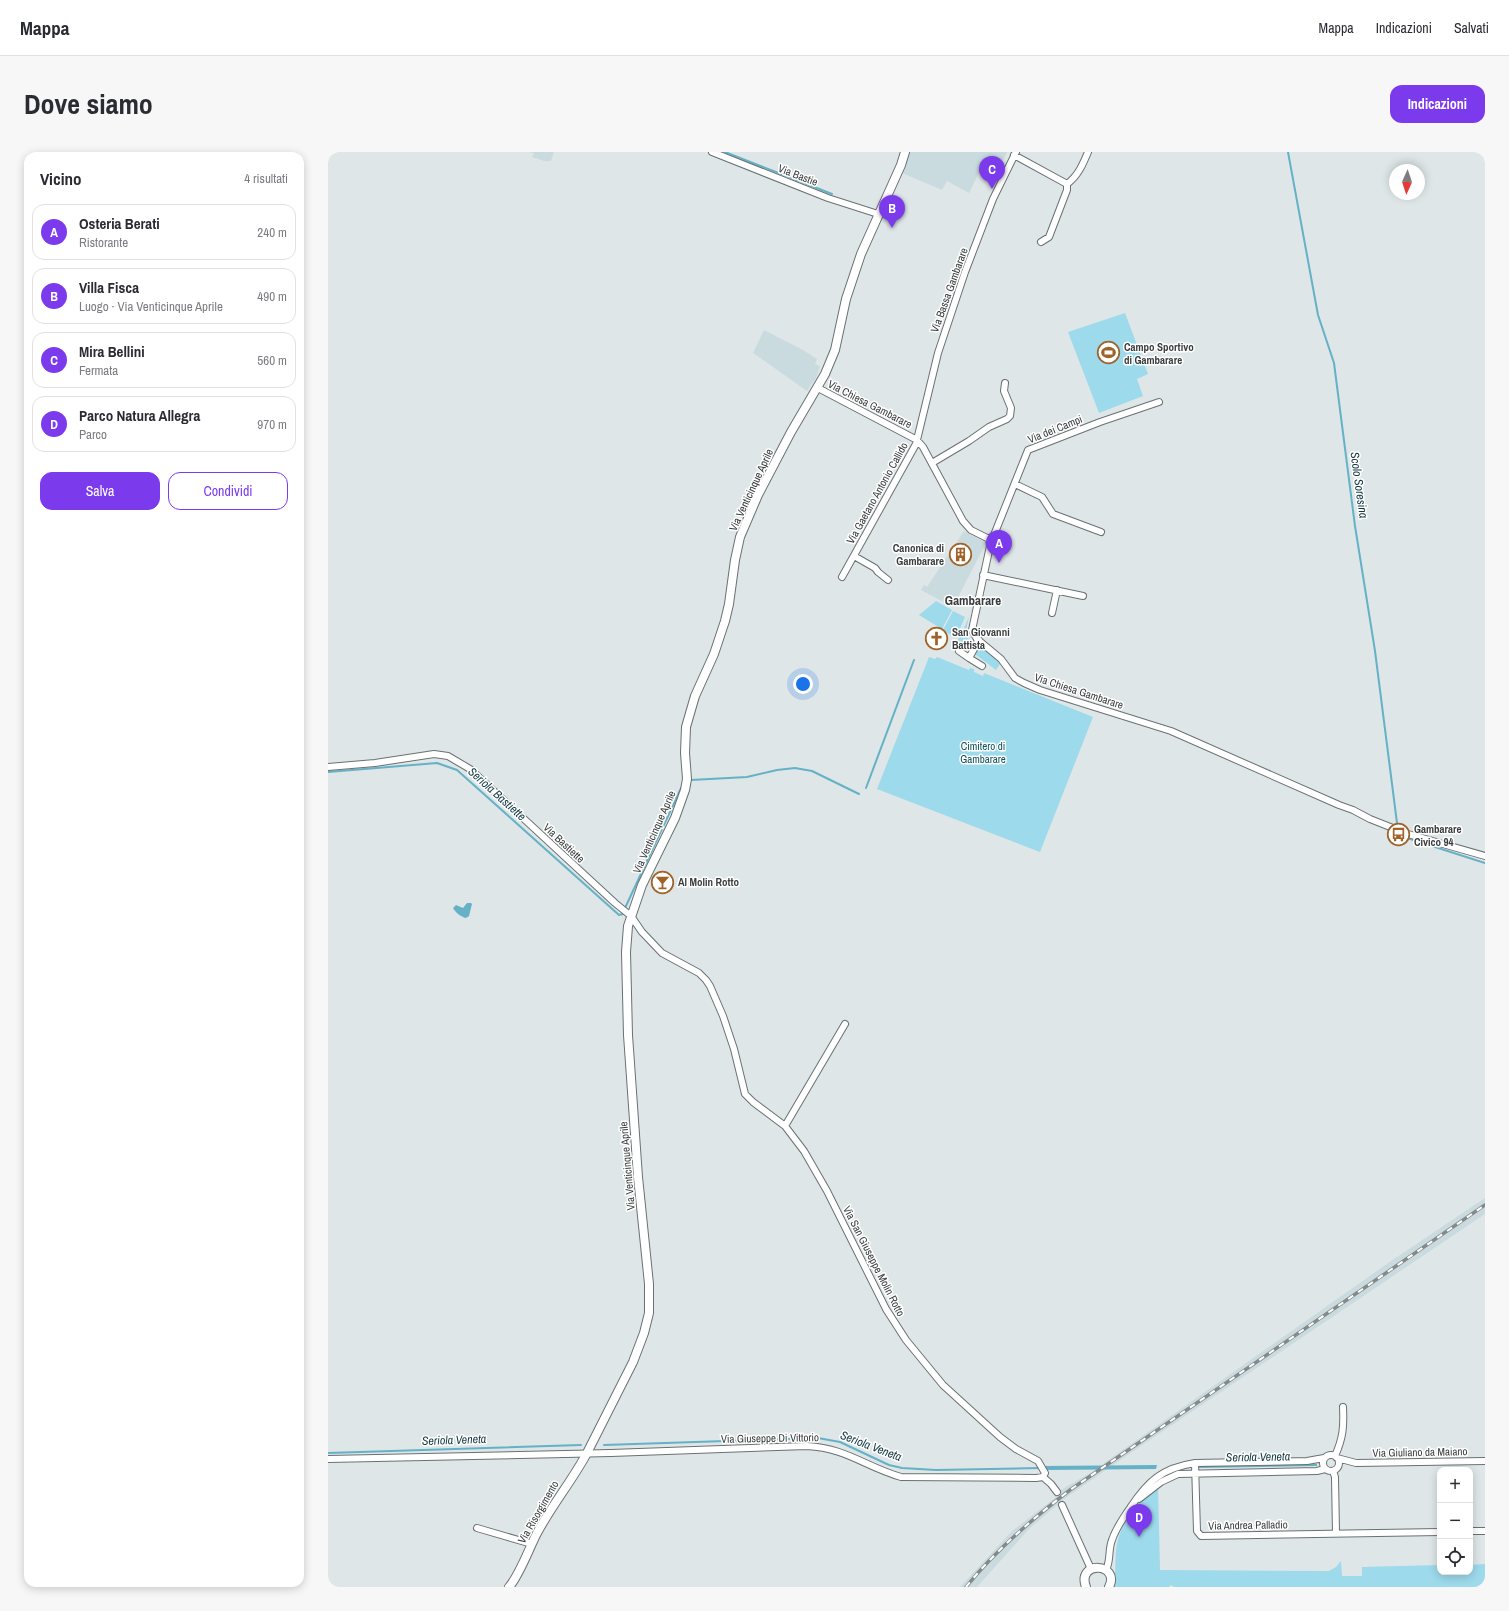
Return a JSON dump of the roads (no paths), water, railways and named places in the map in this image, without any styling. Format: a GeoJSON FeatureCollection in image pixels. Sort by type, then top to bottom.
{"type":"FeatureCollection","features":[{"type":"Feature","properties":{"kind":"street","name":"Via Bastie"},"geometry":{"type":"LineString","coordinates":[[712,152],[828,198],[878,214]]}},
{"type":"Feature","properties":{"kind":"street","name":"Via Venticinque Aprile"},"geometry":{"type":"LineString","coordinates":[[587,1453],[633,1362],[644,1333],[649,1313],[649,1284],[638,1177],[628,1035],[626,952],[627,936],[631,916],[642,885],[675,818],[685,790],[687,779],[685,747],[686,727],[693,702],[714,654],[725,621],[740,537],[758,495],[791,432],[818,388],[835,350],[850,286],[861,254],[901,165],[905,152]]}},
{"type":"Feature","properties":{"kind":"street"},"geometry":{"type":"LineString","coordinates":[[1041,242],[1049,237],[1067,184],[1073,180],[1077,174],[1088,152]]}},
{"type":"Feature","properties":{"kind":"street"},"geometry":{"type":"LineString","coordinates":[[1015,153],[1067,184]]}},
{"type":"Feature","properties":{"kind":"street","name":"Via Bassa Gambarare"},"geometry":{"type":"LineString","coordinates":[[917,440],[938,353],[965,272],[986,222],[993,199],[1015,153]]}},
{"type":"Feature","properties":{"kind":"street"},"geometry":{"type":"LineString","coordinates":[[932,463],[969,441],[988,427],[1007,419],[1010,416],[1011,408],[1004,391],[1004,383]]}},
{"type":"Feature","properties":{"kind":"street","name":"Via Chiesa Gambarare"},"geometry":{"type":"LineString","coordinates":[[818,388],[917,440],[932,463],[958,513],[968,527],[989,539]]}},
{"type":"Feature","properties":{"kind":"street","name":"Via dei Campi"},"geometry":{"type":"LineString","coordinates":[[989,539],[994,535],[1015,484],[1025,454],[1033,447],[1159,402]]}},
{"type":"Feature","properties":{"kind":"street","name":"Via Gaetano Antonio Callido"},"geometry":{"type":"LineString","coordinates":[[842,577],[916,446],[917,440]]}},
{"type":"Feature","properties":{"kind":"street"},"geometry":{"type":"LineString","coordinates":[[1015,484],[1042,498],[1053,514],[1101,532]]}},
{"type":"Feature","properties":{"kind":"street"},"geometry":{"type":"LineString","coordinates":[[969,658],[979,640],[973,634],[972,630],[990,546],[989,539]]}},
{"type":"Feature","properties":{"kind":"street","name":"Via Gaetano Antonio Callido"},"geometry":{"type":"LineString","coordinates":[[854,556],[875,568],[888,580]]}},
{"type":"Feature","properties":{"kind":"street"},"geometry":{"type":"LineString","coordinates":[[983,575],[1083,596]]}},
{"type":"Feature","properties":{"kind":"street"},"geometry":{"type":"LineString","coordinates":[[1052,613],[1057,590]]}},
{"type":"Feature","properties":{"kind":"street","name":"Via Chiesa Gambarare"},"geometry":{"type":"LineString","coordinates":[[979,640],[1001,658],[1015,678],[1024,683],[1074,701],[1171,731],[1338,805],[1401,831],[1485,856]]}},
{"type":"Feature","properties":{"kind":"street"},"geometry":{"type":"LineString","coordinates":[[959,651],[982,666]]}},
{"type":"Feature","properties":{"kind":"street","name":"Via Bastiette"},"geometry":{"type":"LineString","coordinates":[[328,767],[375,763],[428,754],[440,754],[456,760],[470,769],[631,916]]}},
{"type":"Feature","properties":{"kind":"street","name":"Via San Giuseppe Molin Rotto"},"geometry":{"type":"LineString","coordinates":[[631,916],[645,936],[662,953],[699,973],[710,986],[734,1048],[745,1094],[753,1102],[785,1126],[814,1167],[886,1309],[906,1340],[943,1385],[978,1418],[1006,1441],[1041,1464],[1044,1475],[1057,1492]]}},
{"type":"Feature","properties":{"kind":"street"},"geometry":{"type":"LineString","coordinates":[[785,1126],[844,1024]]}},
{"type":"Feature","properties":{"kind":"street"},"geometry":{"type":"LineString","coordinates":[[1336,1533],[1335,1470],[1339,1462],[1336,1457],[1342,1439],[1344,1426],[1343,1408]]}},
{"type":"Feature","properties":{"kind":"street","name":"Via Giuseppe Di Vittorio"},"geometry":{"type":"LineString","coordinates":[[328,1459],[823,1447],[843,1452],[889,1473],[901,1476],[1036,1478],[1044,1475]]}},
{"type":"Feature","properties":{"kind":"street","name":"Via Risorgimento"},"geometry":{"type":"LineString","coordinates":[[511,1586],[532,1544],[562,1491],[587,1453]]}},
{"type":"Feature","properties":{"kind":"street","name":"Via Giuliano da Maiano"},"geometry":{"type":"LineString","coordinates":[[1106,1570],[1110,1560],[1112,1541],[1119,1525],[1141,1491],[1160,1475],[1179,1466],[1196,1463],[1307,1461],[1324,1458],[1330,1454],[1356,1463]]}},
{"type":"Feature","properties":{"kind":"street"},"geometry":{"type":"LineString","coordinates":[[1324,1458],[1322,1465],[1325,1469]]}},
{"type":"Feature","properties":{"kind":"street","name":"Via Giuliano da Maiano"},"geometry":{"type":"LineString","coordinates":[[1131,1506],[1152,1488],[1167,1478],[1178,1474],[1318,1471],[1325,1469],[1328,1471],[1356,1463],[1485,1461]]}},
{"type":"Feature","properties":{"kind":"street"},"geometry":{"type":"LineString","coordinates":[[1196,1463],[1196,1473]]}},
{"type":"Feature","properties":{"kind":"street","name":"Via Andrea Palladio"},"geometry":{"type":"LineString","coordinates":[[1196,1473],[1197,1531],[1200,1535],[1437,1532]]}},
{"type":"Feature","properties":{"kind":"street"},"geometry":{"type":"LineString","coordinates":[[1062,1505],[1091,1569]]}},
{"type":"Feature","properties":{"kind":"street"},"geometry":{"type":"LineString","coordinates":[[477,1528],[532,1544]]}},
{"type":"Feature","properties":{"kind":"street"},"geometry":{"type":"LineString","coordinates":[[1473,1531],[1485,1531]]}},
{"type":"Feature","properties":{"kind":"street"},"geometry":{"type":"LineString","coordinates":[[1086,1587],[1085,1576],[1091,1569],[1099,1567],[1106,1570],[1111,1580],[1109,1587]]}},
{"type":"Feature","properties":{"kind":"waterway"},"geometry":{"type":"LineString","coordinates":[[725,152],[832,194]]}},
{"type":"Feature","properties":{"kind":"waterway","name":"Scolo Soresina"},"geometry":{"type":"LineString","coordinates":[[1288,152],[1318,315],[1334,363],[1355,526],[1375,651],[1397,823]]}},
{"type":"Feature","properties":{"kind":"waterway"},"geometry":{"type":"LineString","coordinates":[[866,788],[914,660]]}},
{"type":"Feature","properties":{"kind":"waterway","name":"Seriola Bastiette"},"geometry":{"type":"LineString","coordinates":[[328,772],[437,763],[457,770],[619,915],[623,914]]}},
{"type":"Feature","properties":{"kind":"waterway"},"geometry":{"type":"LineString","coordinates":[[691,780],[747,777],[777,770],[795,768],[812,771],[859,794]]}},
{"type":"Feature","properties":{"kind":"waterway"},"geometry":{"type":"LineString","coordinates":[[625,908],[683,784]]}},
{"type":"Feature","properties":{"kind":"waterway","name":"Scolo Soresina"},"geometry":{"type":"LineString","coordinates":[[1404,837],[1485,863]]}},
{"type":"Feature","properties":{"kind":"waterway","name":"Seriola Veneta"},"geometry":{"type":"LineString","coordinates":[[604,1445],[818,1438],[840,1442],[889,1465],[902,1468],[936,1470],[1041,1468]]}},
{"type":"Feature","properties":{"kind":"waterway","name":"Seriola Veneta"},"geometry":{"type":"LineString","coordinates":[[328,1453],[581,1445]]}},
{"type":"Feature","properties":{"kind":"railway"},"geometry":{"type":"LineString","coordinates":[[966,1587],[990,1560],[1015,1536],[1070,1490],[1485,1205]]}},
{"type":"Feature","properties":{"kind":"place","name":"Mira Bellini"},"geometry":{"type":"Point","coordinates":[992,189]}},
{"type":"Feature","properties":{"kind":"place","name":"Villa Fisca"},"geometry":{"type":"Point","coordinates":[892,228]}},
{"type":"Feature","properties":{"kind":"place","name":"Campo Sportivo di Gambarare"},"geometry":{"type":"Point","coordinates":[1108,353]}},
{"type":"Feature","properties":{"kind":"place","name":"Canonica di Gambarare"},"geometry":{"type":"Point","coordinates":[960,554]}},
{"type":"Feature","properties":{"kind":"place","name":"Osteria Berati"},"geometry":{"type":"Point","coordinates":[999,563]}},
{"type":"Feature","properties":{"kind":"place","name":"San Giovanni Battista"},"geometry":{"type":"Point","coordinates":[936,638]}},
{"type":"Feature","properties":{"kind":"place","name":"Gambarare Civico 94"},"geometry":{"type":"Point","coordinates":[1398,835]}},
{"type":"Feature","properties":{"kind":"place","name":"Al Molin Rotto"},"geometry":{"type":"Point","coordinates":[662,882]}},
{"type":"Feature","properties":{"kind":"place","name":"Parco Natura Allegra"},"geometry":{"type":"Point","coordinates":[1139,1537]}},
{"type":"Feature","properties":{"kind":"district","name":"Gambarare"},"geometry":{"type":"Point","coordinates":[973,600]}},
{"type":"Feature","properties":{"kind":"park label","name":"Cimitero di Gambarare"},"geometry":{"type":"Point","coordinates":[983,752]}}]}
